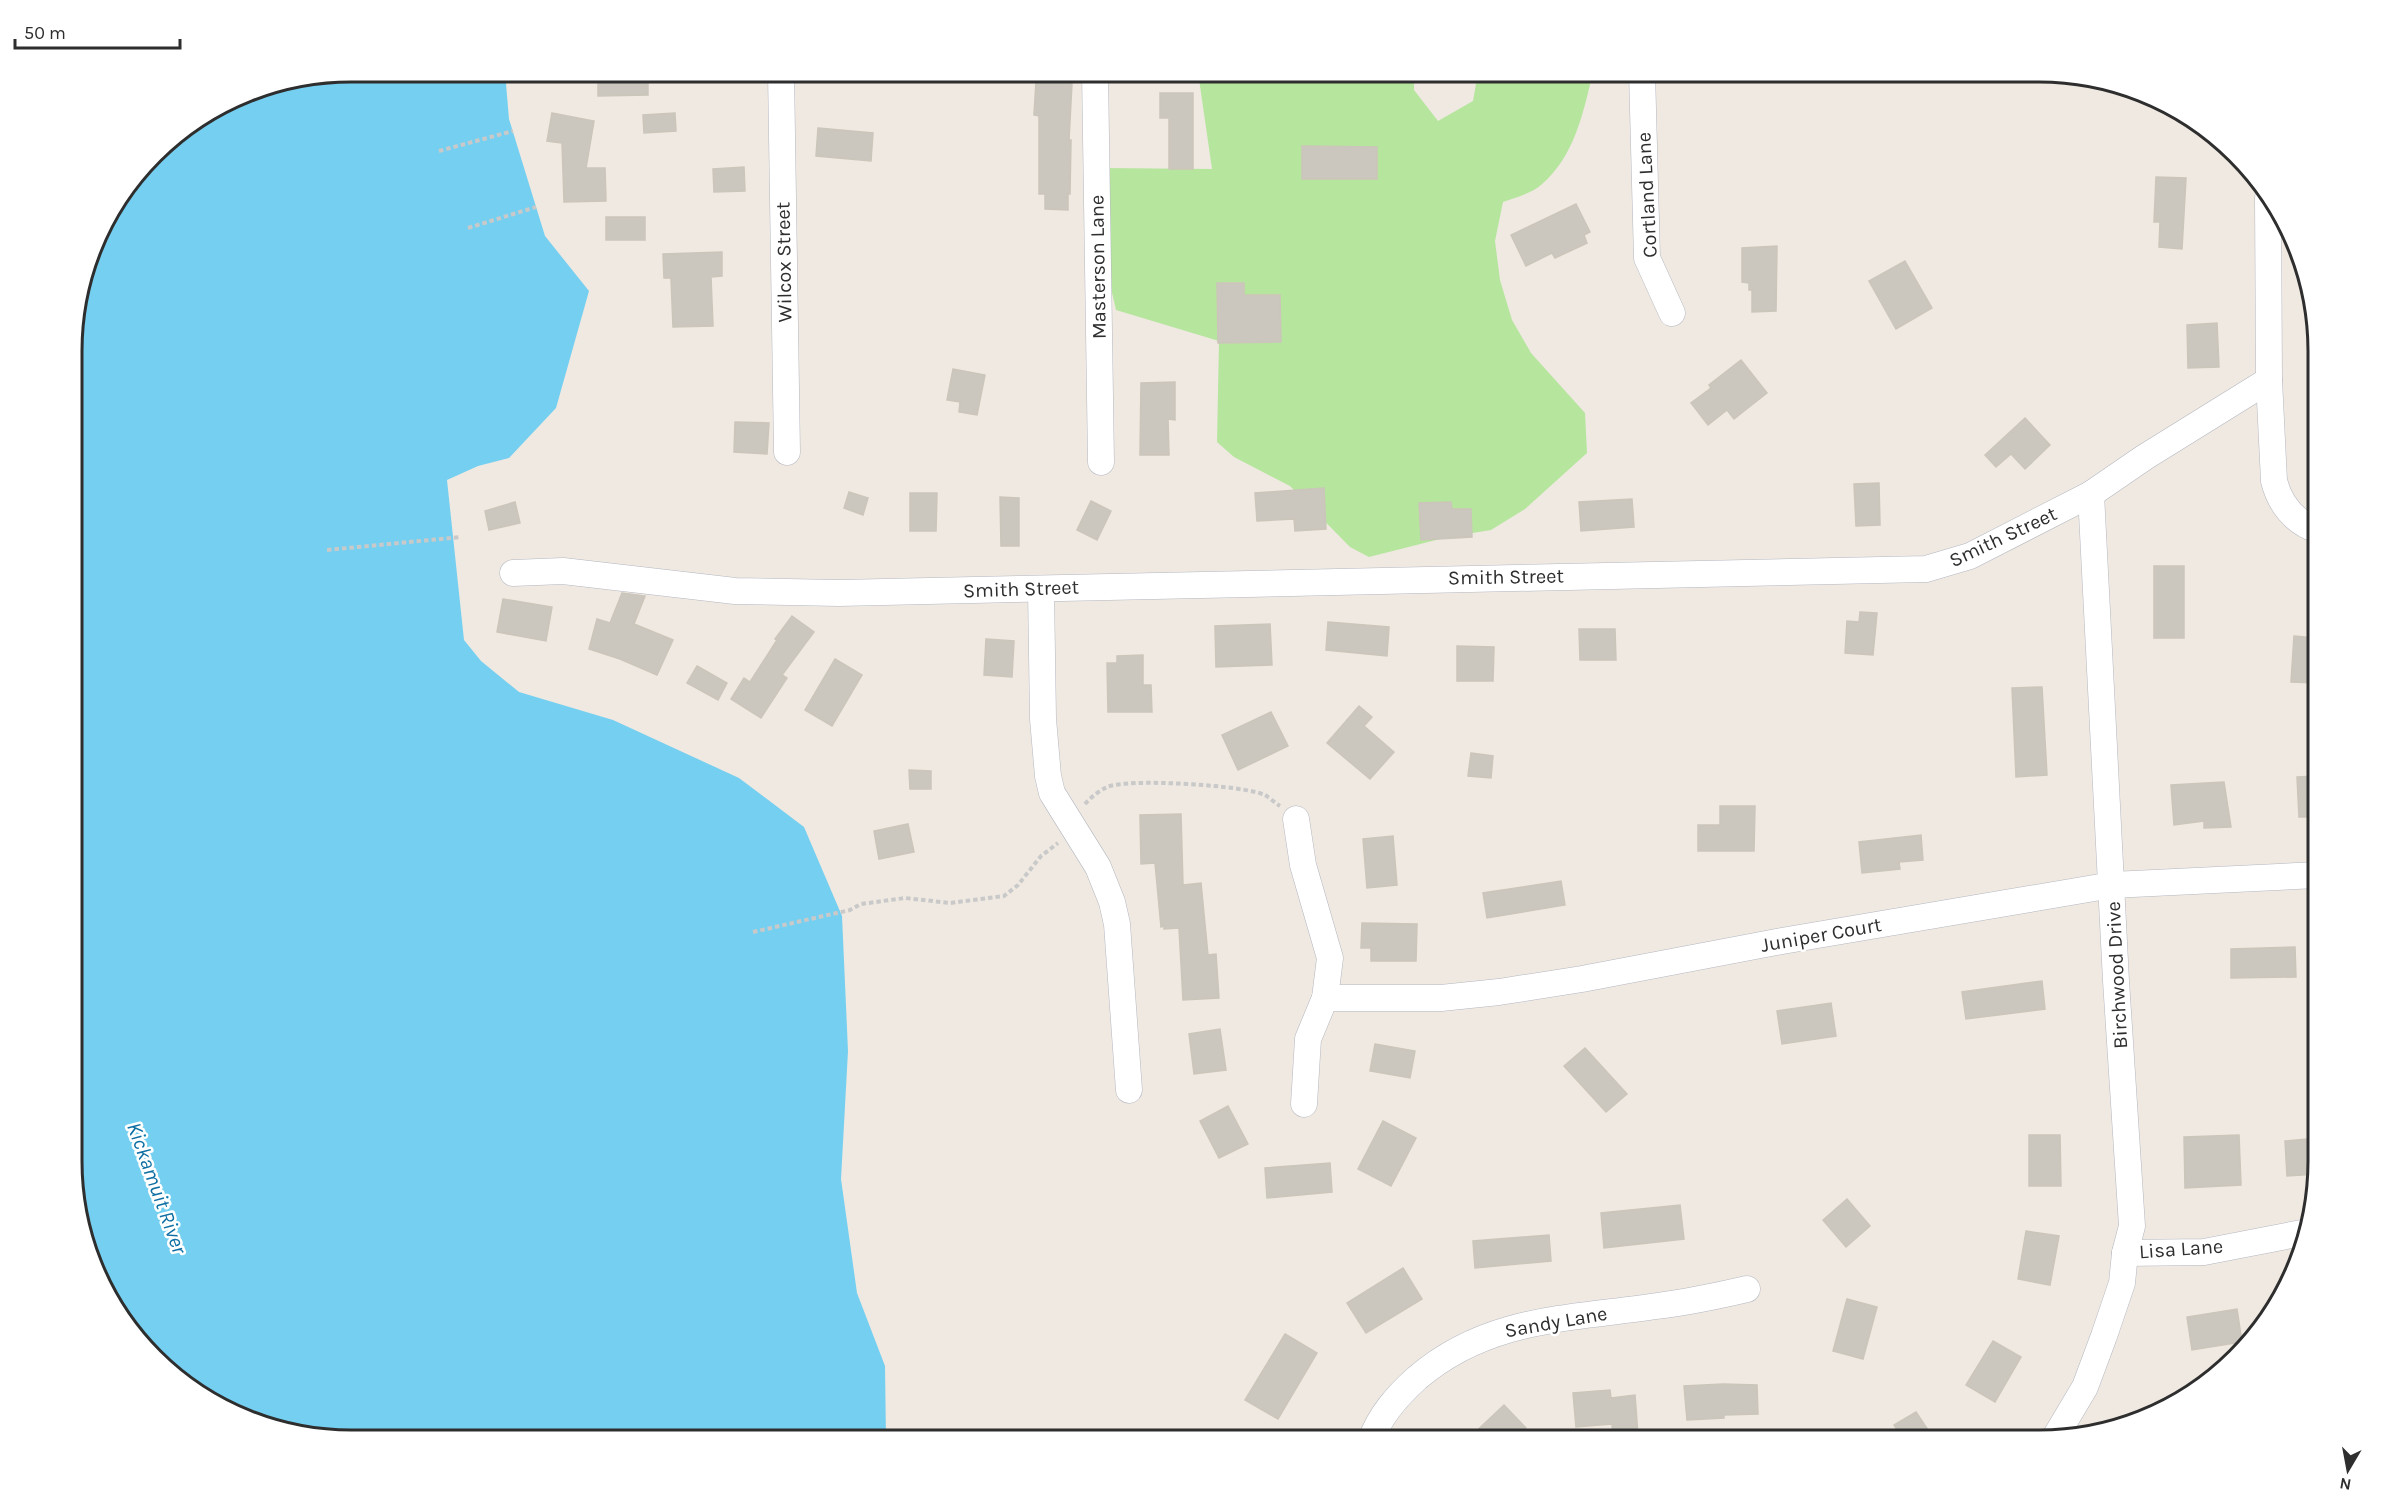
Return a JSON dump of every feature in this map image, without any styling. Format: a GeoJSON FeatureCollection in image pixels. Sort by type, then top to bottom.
{"type":"FeatureCollection","features":[{"type":"Feature","properties":{"kind":"street","name":"Wilcox Street"},"geometry":{"type":"LineString","coordinates":[[781,82],[787,452]]}},
{"type":"Feature","properties":{"kind":"street","name":"Masterson Lane"},"geometry":{"type":"LineString","coordinates":[[1095,82],[1101,462]]}},
{"type":"Feature","properties":{"kind":"street","name":"Cortland Lane"},"geometry":{"type":"LineString","coordinates":[[1642,82],[1647,258],[1672,313]]}},
{"type":"Feature","properties":{"kind":"street"},"geometry":{"type":"LineString","coordinates":[[2268,212],[2269,380],[2274,481],[2284,507],[2307,524]]}},
{"type":"Feature","properties":{"kind":"street","name":"Smith Street"},"geometry":{"type":"LineString","coordinates":[[513,573],[563,571],[735,591],[778,593],[1041,590],[1176,584],[1926,569],[1970,556],[2091,494],[2145,457],[2269,380]]}},
{"type":"Feature","properties":{"kind":"street","name":"Birchwood Drive"},"geometry":{"type":"LineString","coordinates":[[2060,1428],[2085,1387],[2100,1347],[2122,1282],[2125,1253],[2132,1226],[2132,1194],[2117,993],[2091,494]]}},
{"type":"Feature","properties":{"kind":"street"},"geometry":{"type":"LineString","coordinates":[[1041,590],[1043,720],[1047,776],[1052,793],[1098,867],[1113,902],[1117,924],[1129,1090]]}},
{"type":"Feature","properties":{"kind":"street"},"geometry":{"type":"LineString","coordinates":[[1296,819],[1303,865],[1330,958],[1325,998],[1308,1039],[1304,1104]]}},
{"type":"Feature","properties":{"kind":"street","name":"Juniper Court"},"geometry":{"type":"LineString","coordinates":[[1325,998],[1441,998],[1499,992],[2112,885],[2307,875]]}},
{"type":"Feature","properties":{"kind":"street","name":"Lisa Lane"},"geometry":{"type":"LineString","coordinates":[[2125,1253],[2204,1252],[2297,1234]]}},
{"type":"Feature","properties":{"kind":"street","name":"Sandy Lane"},"geometry":{"type":"LineString","coordinates":[[1374,1430],[1391,1404],[1409,1386],[1429,1368],[1472,1342],[1532,1322],[1658,1306],[1747,1289]]}},
{"type":"Feature","properties":{"kind":"path"},"geometry":{"type":"LineString","coordinates":[[439,151],[513,131]]}},
{"type":"Feature","properties":{"kind":"path"},"geometry":{"type":"LineString","coordinates":[[468,228],[536,207]]}},
{"type":"Feature","properties":{"kind":"path"},"geometry":{"type":"LineString","coordinates":[[327,550],[461,537]]}},
{"type":"Feature","properties":{"kind":"path"},"geometry":{"type":"LineString","coordinates":[[753,932],[850,910]]}},
{"type":"Feature","properties":{"kind":"green space"},"geometry":{"type":"Polygon","coordinates":[[[1199,82],[1414,82],[1414,90],[1438,121],[1473,101],[1476,82],[1590,82],[1576,133],[1562,161],[1553,174],[1537,188],[1503,202],[1495,241],[1500,280],[1512,320],[1531,353],[1585,413],[1587,453],[1525,509],[1491,530],[1448,537],[1369,557],[1350,547],[1290,486],[1234,457],[1217,442],[1219,341],[1116,310],[1105,262],[1102,168],[1212,169],[1199,82]]]}},
{"type":"Feature","properties":{"kind":"water","name":"Kickamuit River"},"geometry":{"type":"Polygon","coordinates":[[[506,82],[509,119],[545,236],[589,291],[556,408],[509,458],[478,466],[447,480],[464,640],[481,661],[519,692],[613,720],[739,778],[804,827],[842,916],[848,1051],[841,1179],[857,1293],[885,1366],[886,1430],[334,1429],[299,1424],[265,1415],[233,1402],[202,1384],[174,1363],[149,1338],[128,1310],[110,1279],[97,1247],[88,1213],[82,1160],[83,334],[88,299],[97,265],[110,233],[128,202],[149,174],[174,149],[202,128],[233,110],[282,92],[334,83],[506,82]]]}},
{"type":"Feature","properties":{"kind":"building"},"geometry":{"type":"Polygon","coordinates":[[[598,82],[648,82],[648,95],[598,96],[598,82]]]}},
{"type":"Feature","properties":{"kind":"building"},"geometry":{"type":"Polygon","coordinates":[[[1036,82],[1072,83],[1068,210],[1045,209],[1045,194],[1039,194],[1039,116],[1034,115],[1036,82]]]}},
{"type":"Feature","properties":{"kind":"building"},"geometry":{"type":"Polygon","coordinates":[[[1160,93],[1193,93],[1193,169],[1169,169],[1169,118],[1160,118],[1160,93]]]}},
{"type":"Feature","properties":{"kind":"building"},"geometry":{"type":"Polygon","coordinates":[[[552,113],[594,121],[586,168],[605,168],[606,201],[564,202],[562,143],[547,141],[552,113]]]}},
{"type":"Feature","properties":{"kind":"building"},"geometry":{"type":"Polygon","coordinates":[[[675,113],[676,131],[644,133],[643,115],[675,113]]]}},
{"type":"Feature","properties":{"kind":"building"},"geometry":{"type":"Polygon","coordinates":[[[818,128],[873,133],[871,161],[816,156],[818,128]]]}},
{"type":"Feature","properties":{"kind":"building"},"geometry":{"type":"Polygon","coordinates":[[[1302,146],[1377,147],[1377,179],[1302,179],[1302,146]]]}},
{"type":"Feature","properties":{"kind":"building"},"geometry":{"type":"Polygon","coordinates":[[[744,167],[745,191],[714,192],[713,169],[744,167]]]}},
{"type":"Feature","properties":{"kind":"building"},"geometry":{"type":"Polygon","coordinates":[[[2156,177],[2186,178],[2182,249],[2159,247],[2160,222],[2154,222],[2156,177]]]}},
{"type":"Feature","properties":{"kind":"building"},"geometry":{"type":"Polygon","coordinates":[[[1576,204],[1590,232],[1584,235],[1587,243],[1555,258],[1552,253],[1526,266],[1511,235],[1576,204]]]}},
{"type":"Feature","properties":{"kind":"building"},"geometry":{"type":"Polygon","coordinates":[[[606,217],[645,217],[645,240],[606,240],[606,217]]]}},
{"type":"Feature","properties":{"kind":"building"},"geometry":{"type":"Polygon","coordinates":[[[1777,246],[1776,311],[1752,312],[1752,290],[1749,290],[1749,283],[1742,282],[1742,248],[1777,246]]]}},
{"type":"Feature","properties":{"kind":"building"},"geometry":{"type":"Polygon","coordinates":[[[722,252],[722,276],[711,277],[713,326],[673,327],[671,278],[664,278],[663,254],[722,252]]]}},
{"type":"Feature","properties":{"kind":"building"},"geometry":{"type":"Polygon","coordinates":[[[1905,261],[1932,308],[1896,329],[1869,281],[1905,261]]]}},
{"type":"Feature","properties":{"kind":"building"},"geometry":{"type":"Polygon","coordinates":[[[1217,283],[1244,283],[1244,295],[1280,295],[1281,342],[1218,343],[1217,283]]]}},
{"type":"Feature","properties":{"kind":"building"},"geometry":{"type":"Polygon","coordinates":[[[2217,323],[2219,367],[2188,368],[2187,325],[2217,323]]]}},
{"type":"Feature","properties":{"kind":"building"},"geometry":{"type":"Polygon","coordinates":[[[1741,360],[1767,393],[1734,419],[1727,410],[1708,425],[1691,403],[1711,388],[1709,385],[1741,360]]]}},
{"type":"Feature","properties":{"kind":"building"},"geometry":{"type":"Polygon","coordinates":[[[953,369],[985,375],[977,415],[959,412],[960,402],[947,400],[953,369]]]}},
{"type":"Feature","properties":{"kind":"building"},"geometry":{"type":"Polygon","coordinates":[[[1175,382],[1175,420],[1168,419],[1169,455],[1140,455],[1141,383],[1175,382]]]}},
{"type":"Feature","properties":{"kind":"building"},"geometry":{"type":"Polygon","coordinates":[[[2025,418],[2050,445],[2025,469],[2011,454],[1996,467],[1985,455],[2025,418]]]}},
{"type":"Feature","properties":{"kind":"building"},"geometry":{"type":"Polygon","coordinates":[[[735,422],[769,423],[767,454],[734,452],[735,422]]]}},
{"type":"Feature","properties":{"kind":"building"},"geometry":{"type":"Polygon","coordinates":[[[1879,483],[1880,525],[1856,526],[1854,484],[1879,483]]]}},
{"type":"Feature","properties":{"kind":"building"},"geometry":{"type":"Polygon","coordinates":[[[1324,488],[1326,529],[1295,531],[1294,519],[1257,521],[1255,493],[1324,488]]]}},
{"type":"Feature","properties":{"kind":"building"},"geometry":{"type":"Polygon","coordinates":[[[849,492],[868,498],[863,515],[844,508],[849,492]]]}},
{"type":"Feature","properties":{"kind":"building"},"geometry":{"type":"Polygon","coordinates":[[[910,493],[937,493],[936,531],[910,531],[910,493]]]}},
{"type":"Feature","properties":{"kind":"building"},"geometry":{"type":"Polygon","coordinates":[[[1000,497],[1019,498],[1019,546],[1001,546],[1000,497]]]}},
{"type":"Feature","properties":{"kind":"building"},"geometry":{"type":"Polygon","coordinates":[[[1632,499],[1634,527],[1581,531],[1579,502],[1632,499]]]}},
{"type":"Feature","properties":{"kind":"building"},"geometry":{"type":"Polygon","coordinates":[[[1091,501],[1111,511],[1097,540],[1077,530],[1091,501]]]}},
{"type":"Feature","properties":{"kind":"building"},"geometry":{"type":"Polygon","coordinates":[[[515,502],[520,523],[489,530],[485,511],[515,502]]]}},
{"type":"Feature","properties":{"kind":"building"},"geometry":{"type":"Polygon","coordinates":[[[1451,502],[1452,509],[1471,509],[1472,537],[1421,540],[1419,503],[1451,502]]]}},
{"type":"Feature","properties":{"kind":"building"},"geometry":{"type":"Polygon","coordinates":[[[2154,566],[2184,566],[2184,638],[2154,638],[2154,566]]]}},
{"type":"Feature","properties":{"kind":"building"},"geometry":{"type":"Polygon","coordinates":[[[622,593],[645,596],[634,624],[673,640],[657,675],[589,649],[597,619],[610,623],[622,593]]]}},
{"type":"Feature","properties":{"kind":"building"},"geometry":{"type":"Polygon","coordinates":[[[503,599],[552,607],[546,641],[497,632],[503,599]]]}},
{"type":"Feature","properties":{"kind":"building"},"geometry":{"type":"Polygon","coordinates":[[[1860,612],[1877,613],[1873,655],[1845,653],[1847,621],[1859,622],[1860,612]]]}},
{"type":"Feature","properties":{"kind":"building"},"geometry":{"type":"Polygon","coordinates":[[[792,616],[814,632],[782,675],[787,678],[761,718],[731,699],[744,678],[750,682],[777,640],[775,639],[792,616]]]}},
{"type":"Feature","properties":{"kind":"building"},"geometry":{"type":"Polygon","coordinates":[[[1328,622],[1389,627],[1387,656],[1326,650],[1328,622]]]}},
{"type":"Feature","properties":{"kind":"building"},"geometry":{"type":"Polygon","coordinates":[[[1270,624],[1272,665],[1216,667],[1215,626],[1270,624]]]}},
{"type":"Feature","properties":{"kind":"building"},"geometry":{"type":"Polygon","coordinates":[[[1579,629],[1615,629],[1616,660],[1580,660],[1579,629]]]}},
{"type":"Feature","properties":{"kind":"building"},"geometry":{"type":"Polygon","coordinates":[[[2294,636],[2307,637],[2307,683],[2291,682],[2294,636]]]}},
{"type":"Feature","properties":{"kind":"building"},"geometry":{"type":"Polygon","coordinates":[[[986,639],[1014,641],[1012,677],[984,675],[986,639]]]}},
{"type":"Feature","properties":{"kind":"building"},"geometry":{"type":"Polygon","coordinates":[[[1457,646],[1494,647],[1493,681],[1457,681],[1457,646]]]}},
{"type":"Feature","properties":{"kind":"building"},"geometry":{"type":"Polygon","coordinates":[[[1143,655],[1143,685],[1151,685],[1152,712],[1108,712],[1107,663],[1117,663],[1117,656],[1143,655]]]}},
{"type":"Feature","properties":{"kind":"building"},"geometry":{"type":"Polygon","coordinates":[[[835,659],[862,675],[832,726],[805,710],[835,659]]]}},
{"type":"Feature","properties":{"kind":"building"},"geometry":{"type":"Polygon","coordinates":[[[697,666],[727,683],[718,700],[687,683],[697,666]]]}},
{"type":"Feature","properties":{"kind":"building"},"geometry":{"type":"Polygon","coordinates":[[[2042,687],[2047,775],[2016,777],[2012,688],[2042,687]]]}},
{"type":"Feature","properties":{"kind":"building"},"geometry":{"type":"Polygon","coordinates":[[[1359,706],[1372,717],[1364,726],[1394,752],[1370,779],[1327,743],[1359,706]]]}},
{"type":"Feature","properties":{"kind":"building"},"geometry":{"type":"Polygon","coordinates":[[[1271,712],[1288,746],[1238,770],[1222,735],[1271,712]]]}},
{"type":"Feature","properties":{"kind":"building"},"geometry":{"type":"Polygon","coordinates":[[[1471,753],[1493,756],[1491,778],[1468,776],[1471,753]]]}},
{"type":"Feature","properties":{"kind":"building"},"geometry":{"type":"Polygon","coordinates":[[[909,770],[931,771],[931,789],[910,789],[909,770]]]}},
{"type":"Feature","properties":{"kind":"building"},"geometry":{"type":"Polygon","coordinates":[[[2307,776],[2307,817],[2299,817],[2297,777],[2307,776]]]}},
{"type":"Feature","properties":{"kind":"building"},"geometry":{"type":"Polygon","coordinates":[[[2224,782],[2231,827],[2204,828],[2204,821],[2174,825],[2171,785],[2224,782]]]}},
{"type":"Feature","properties":{"kind":"building"},"geometry":{"type":"Polygon","coordinates":[[[1720,806],[1755,806],[1754,851],[1698,851],[1698,825],[1720,825],[1720,806]]]}},
{"type":"Feature","properties":{"kind":"building"},"geometry":{"type":"Polygon","coordinates":[[[1181,814],[1183,885],[1201,883],[1208,955],[1216,954],[1219,998],[1183,1000],[1179,928],[1164,929],[1164,926],[1161,927],[1155,863],[1141,864],[1140,815],[1181,814]]]}},
{"type":"Feature","properties":{"kind":"building"},"geometry":{"type":"Polygon","coordinates":[[[908,824],[914,852],[879,859],[874,831],[908,824]]]}},
{"type":"Feature","properties":{"kind":"building"},"geometry":{"type":"Polygon","coordinates":[[[1921,835],[1923,860],[1899,862],[1900,869],[1862,873],[1859,842],[1921,835]]]}},
{"type":"Feature","properties":{"kind":"building"},"geometry":{"type":"Polygon","coordinates":[[[1393,836],[1397,885],[1367,888],[1363,839],[1393,836]]]}},
{"type":"Feature","properties":{"kind":"building"},"geometry":{"type":"Polygon","coordinates":[[[1561,881],[1565,905],[1487,918],[1483,893],[1561,881]]]}},
{"type":"Feature","properties":{"kind":"building"},"geometry":{"type":"Polygon","coordinates":[[[1362,923],[1417,924],[1416,961],[1371,961],[1371,948],[1361,948],[1362,923]]]}},
{"type":"Feature","properties":{"kind":"building"},"geometry":{"type":"Polygon","coordinates":[[[2295,947],[2296,977],[2231,978],[2231,949],[2295,947]]]}},
{"type":"Feature","properties":{"kind":"building"},"geometry":{"type":"Polygon","coordinates":[[[2042,981],[2045,1009],[1966,1019],[1962,992],[2042,981]]]}},
{"type":"Feature","properties":{"kind":"building"},"geometry":{"type":"Polygon","coordinates":[[[1831,1003],[1836,1036],[1782,1044],[1777,1011],[1831,1003]]]}},
{"type":"Feature","properties":{"kind":"building"},"geometry":{"type":"Polygon","coordinates":[[[1220,1029],[1226,1070],[1194,1074],[1189,1034],[1220,1029]]]}},
{"type":"Feature","properties":{"kind":"building"},"geometry":{"type":"Polygon","coordinates":[[[1375,1044],[1415,1051],[1410,1078],[1370,1071],[1375,1044]]]}},
{"type":"Feature","properties":{"kind":"building"},"geometry":{"type":"Polygon","coordinates":[[[1585,1048],[1627,1094],[1606,1112],[1564,1066],[1585,1048]]]}},
{"type":"Feature","properties":{"kind":"building"},"geometry":{"type":"Polygon","coordinates":[[[1228,1106],[1248,1144],[1219,1158],[1200,1121],[1228,1106]]]}},
{"type":"Feature","properties":{"kind":"building"},"geometry":{"type":"Polygon","coordinates":[[[1383,1121],[1416,1138],[1391,1186],[1358,1169],[1383,1121]]]}},
{"type":"Feature","properties":{"kind":"building"},"geometry":{"type":"Polygon","coordinates":[[[2029,1135],[2060,1135],[2061,1186],[2029,1186],[2029,1135]]]}},
{"type":"Feature","properties":{"kind":"building"},"geometry":{"type":"Polygon","coordinates":[[[2239,1135],[2241,1185],[2185,1188],[2184,1137],[2239,1135]]]}},
{"type":"Feature","properties":{"kind":"building"},"geometry":{"type":"Polygon","coordinates":[[[2307,1139],[2307,1175],[2287,1176],[2285,1141],[2307,1139]]]}},
{"type":"Feature","properties":{"kind":"building"},"geometry":{"type":"Polygon","coordinates":[[[1330,1163],[1332,1192],[1267,1198],[1265,1168],[1330,1163]]]}},
{"type":"Feature","properties":{"kind":"building"},"geometry":{"type":"Polygon","coordinates":[[[1847,1199],[1870,1226],[1846,1247],[1823,1220],[1847,1199]]]}},
{"type":"Feature","properties":{"kind":"building"},"geometry":{"type":"Polygon","coordinates":[[[1680,1205],[1684,1239],[1604,1248],[1601,1213],[1680,1205]]]}},
{"type":"Feature","properties":{"kind":"building"},"geometry":{"type":"Polygon","coordinates":[[[2026,1231],[2059,1236],[2050,1285],[2018,1279],[2026,1231]]]}},
{"type":"Feature","properties":{"kind":"building"},"geometry":{"type":"Polygon","coordinates":[[[1549,1235],[1551,1261],[1475,1268],[1473,1241],[1549,1235]]]}},
{"type":"Feature","properties":{"kind":"building"},"geometry":{"type":"Polygon","coordinates":[[[1403,1268],[1422,1299],[1366,1333],[1347,1303],[1403,1268]]]}},
{"type":"Feature","properties":{"kind":"building"},"geometry":{"type":"Polygon","coordinates":[[[1847,1299],[1877,1307],[1863,1359],[1833,1351],[1847,1299]]]}},
{"type":"Feature","properties":{"kind":"building"},"geometry":{"type":"Polygon","coordinates":[[[2237,1309],[2241,1338],[2236,1343],[2192,1350],[2187,1317],[2237,1309]]]}},
{"type":"Feature","properties":{"kind":"building"},"geometry":{"type":"Polygon","coordinates":[[[1285,1334],[1317,1353],[1278,1419],[1245,1400],[1285,1334]]]}},
{"type":"Feature","properties":{"kind":"building"},"geometry":{"type":"Polygon","coordinates":[[[1993,1341],[2021,1357],[1995,1402],[1966,1385],[1993,1341]]]}},
{"type":"Feature","properties":{"kind":"building"},"geometry":{"type":"Polygon","coordinates":[[[1757,1385],[1758,1414],[1724,1415],[1724,1418],[1687,1420],[1684,1386],[1757,1385]]]}},
{"type":"Feature","properties":{"kind":"building"},"geometry":{"type":"Polygon","coordinates":[[[1610,1390],[1611,1398],[1635,1395],[1638,1430],[1612,1430],[1612,1424],[1576,1427],[1573,1393],[1610,1390]]]}},
{"type":"Feature","properties":{"kind":"building"},"geometry":{"type":"Polygon","coordinates":[[[1504,1405],[1526,1428],[1524,1430],[1478,1430],[1504,1405]]]}},
{"type":"Feature","properties":{"kind":"building"},"geometry":{"type":"Polygon","coordinates":[[[1916,1412],[1928,1430],[1897,1430],[1894,1425],[1916,1412]]]}}]}
